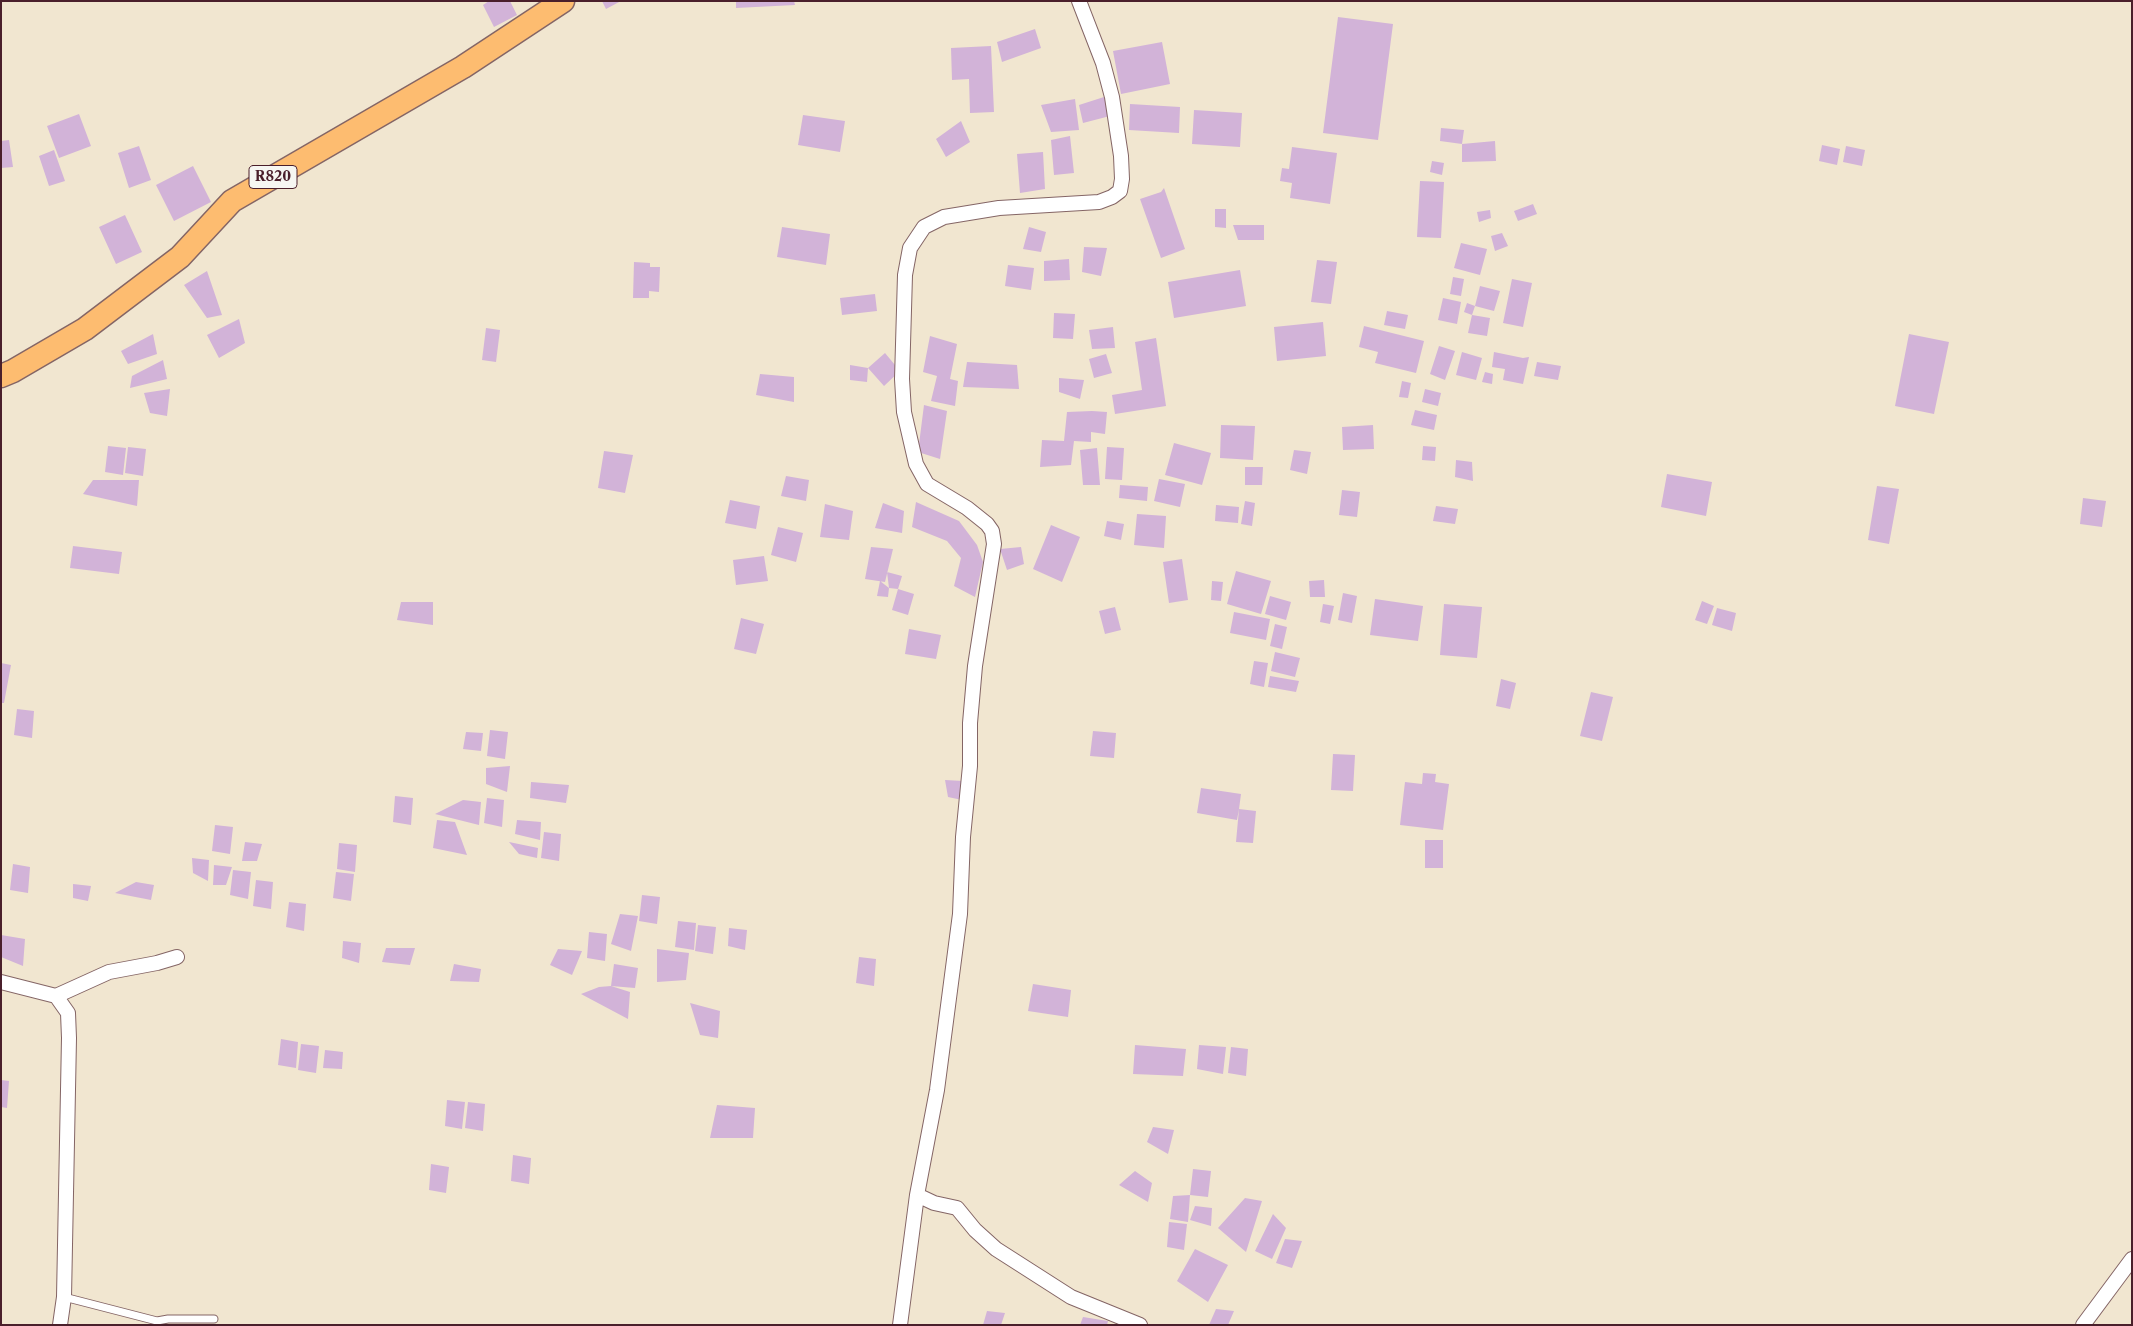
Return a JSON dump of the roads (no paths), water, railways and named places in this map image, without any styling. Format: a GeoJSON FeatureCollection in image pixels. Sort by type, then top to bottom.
{"type":"FeatureCollection","features":[{"type":"Feature","properties":{"kind":"main road","name":"R820"},"geometry":{"type":"LineString","coordinates":[[1,376],[85,329],[180,256],[232,201],[463,67],[563,1]]}},
{"type":"Feature","properties":{"kind":"street"},"geometry":{"type":"LineString","coordinates":[[900,1325],[916,1196],[937,1090],[960,914],[963,837],[970,766],[970,723],[974,666],[994,544],[992,531],[987,524],[967,508],[927,484],[916,464],[904,412],[902,379],[905,275],[910,248],[924,226],[944,216],[999,208],[1099,202],[1112,197],[1120,191],[1122,179],[1121,156],[1112,97],[1103,63],[1079,1]]}},
{"type":"Feature","properties":{"kind":"street"},"geometry":{"type":"LineString","coordinates":[[1,982],[56,996],[109,972],[177,957]]}},
{"type":"Feature","properties":{"kind":"street"},"geometry":{"type":"LineString","coordinates":[[56,996],[68,1012],[69,1038],[64,1297],[60,1325]]}},
{"type":"Feature","properties":{"kind":"street"},"geometry":{"type":"LineString","coordinates":[[916,1196],[934,1203],[957,1208],[975,1230],[996,1250],[1071,1297],[1140,1325]]}},
{"type":"Feature","properties":{"kind":"street"},"geometry":{"type":"LineString","coordinates":[[2083,1325],[2132,1258]]}},
{"type":"Feature","properties":{"kind":"lane"},"geometry":{"type":"LineString","coordinates":[[64,1297],[157,1321],[168,1318],[214,1319]]}}]}
